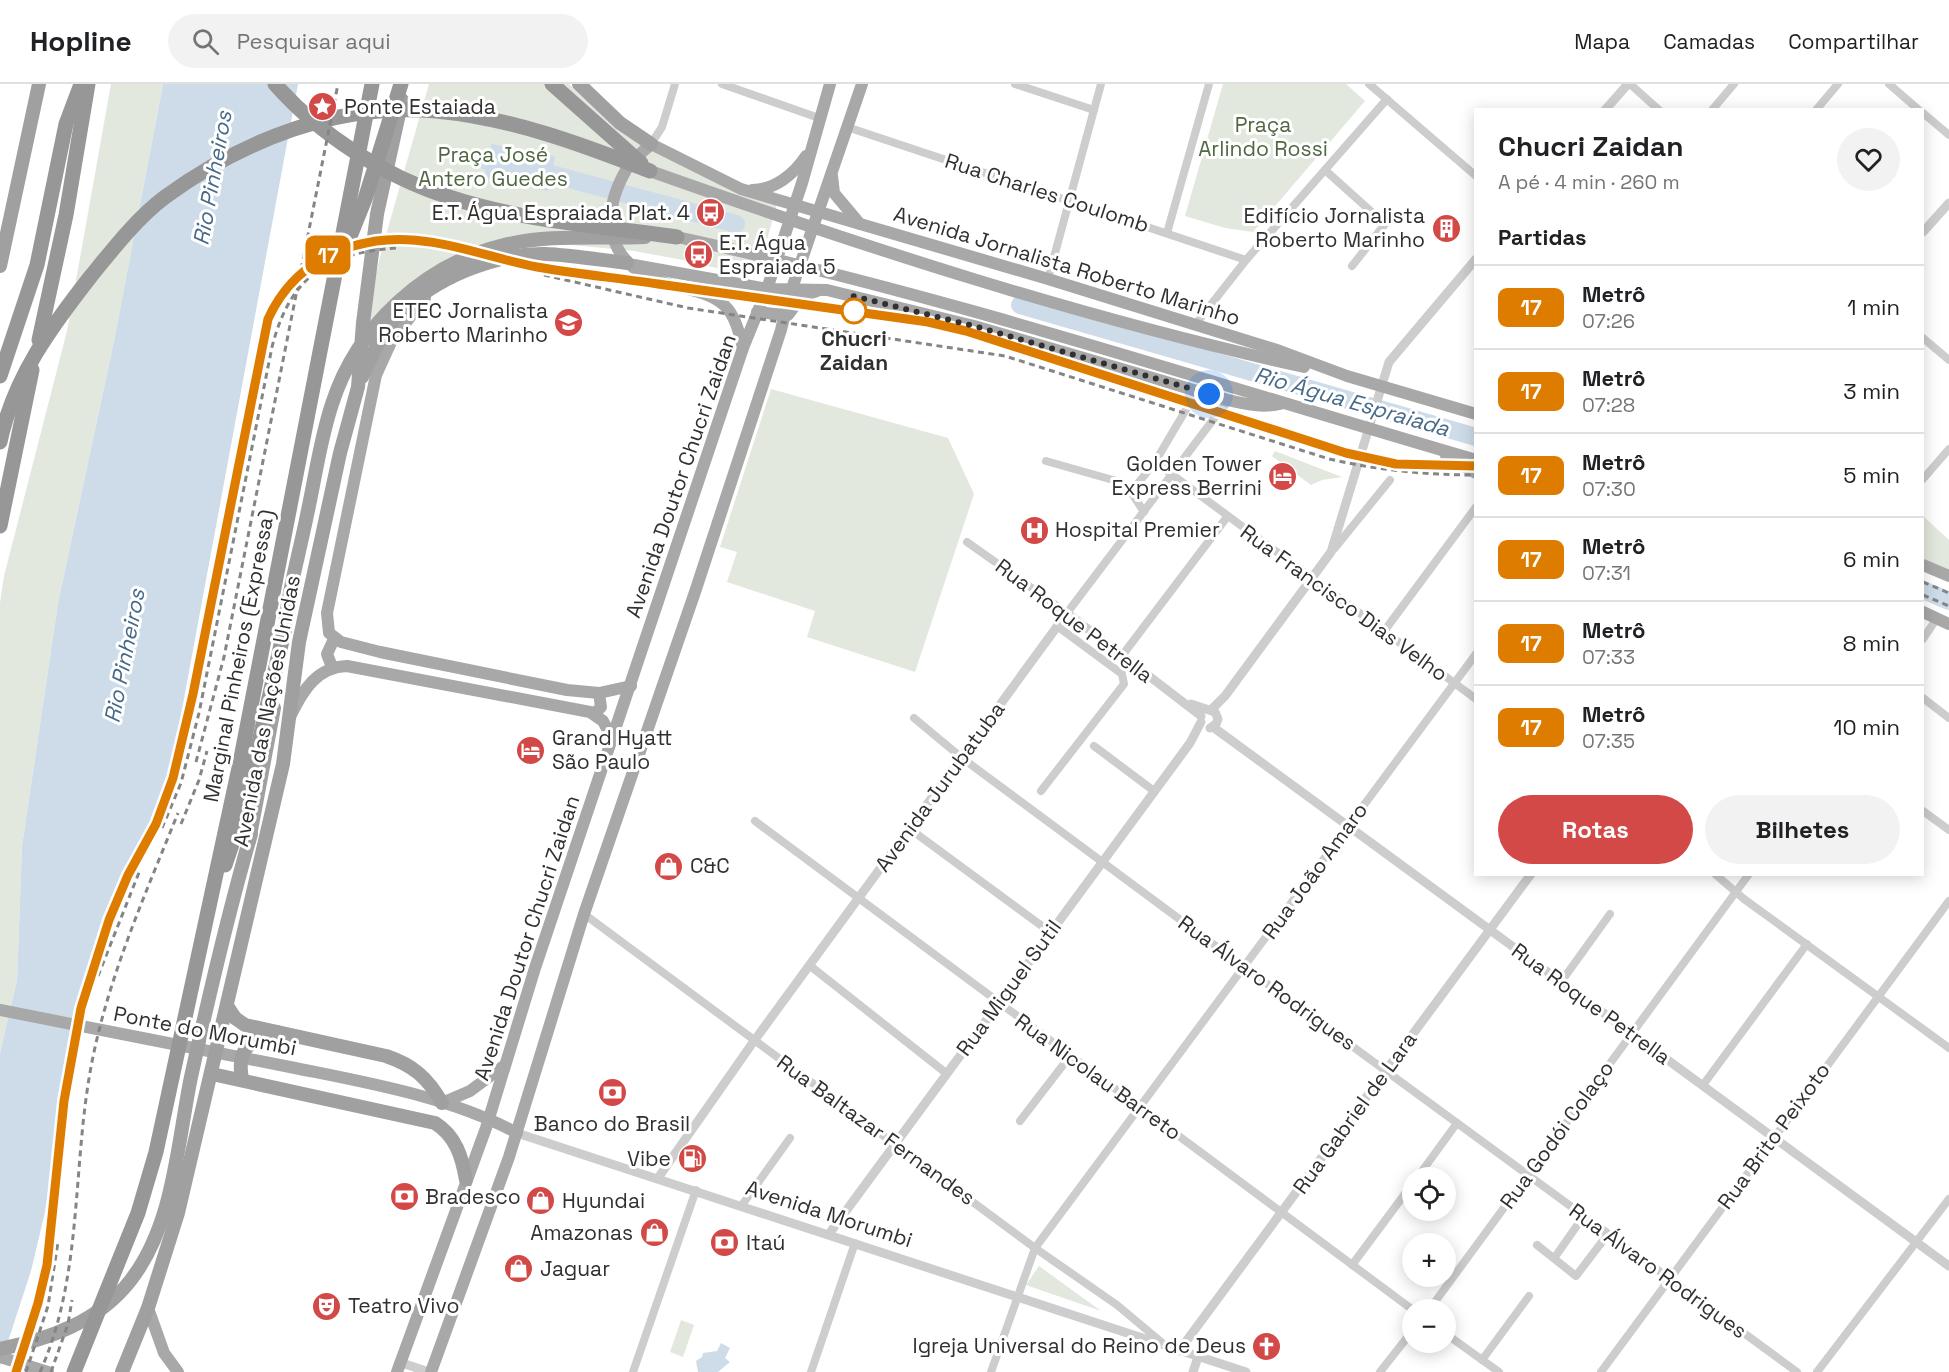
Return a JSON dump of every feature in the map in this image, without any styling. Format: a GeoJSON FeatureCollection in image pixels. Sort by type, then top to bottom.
{"type":"FeatureCollection","features":[{"type":"Feature","properties":{"kind":"highway"},"geometry":{"type":"LineString","coordinates":[[0,266],[39,84]]}},
{"type":"Feature","properties":{"kind":"highway"},"geometry":{"type":"LineString","coordinates":[[0,376],[37,265],[66,124],[81,84]]}},
{"type":"Feature","properties":{"kind":"highway"},"geometry":{"type":"LineString","coordinates":[[0,526],[66,215],[88,84]]}},
{"type":"Feature","properties":{"kind":"highway"},"geometry":{"type":"LineString","coordinates":[[275,84],[338,140],[402,177],[447,197],[498,210],[677,237]]}},
{"type":"Feature","properties":{"kind":"highway","name":"Marginal Pinheiros (Expressa)"},"geometry":{"type":"LineString","coordinates":[[74,1372],[130,1233],[156,1152],[240,763],[372,84]]}},
{"type":"Feature","properties":{"kind":"highway"},"geometry":{"type":"LineString","coordinates":[[337,267],[358,218],[401,84]]}},
{"type":"Feature","properties":{"kind":"highway","name":"Avenida das Nações Unidas"},"geometry":{"type":"LineString","coordinates":[[122,1372],[148,1308],[178,1213],[283,764],[299,642],[340,453],[358,387],[363,323],[378,214],[406,84]]}},
{"type":"Feature","properties":{"kind":"highway"},"geometry":{"type":"LineString","coordinates":[[552,84],[650,171]]}},
{"type":"Feature","properties":{"kind":"highway"},"geometry":{"type":"LineString","coordinates":[[579,84],[620,123],[651,144]]}},
{"type":"Feature","properties":{"kind":"highway"},"geometry":{"type":"LineString","coordinates":[[0,441],[6,413],[39,345],[116,246],[164,198],[225,159],[270,137],[320,120],[351,113],[435,111],[529,129],[585,145],[650,171]]}},
{"type":"Feature","properties":{"kind":"highway"},"geometry":{"type":"LineString","coordinates":[[210,897],[230,854],[244,809],[332,405],[355,354],[391,308],[434,274],[473,255],[506,244],[536,240],[677,237]]}},
{"type":"Feature","properties":{"kind":"highway"},"geometry":{"type":"LineString","coordinates":[[358,387],[386,330],[400,314],[434,288],[474,269],[524,255],[560,255],[627,263]]}},
{"type":"Feature","properties":{"kind":"highway"},"geometry":{"type":"LineString","coordinates":[[249,841],[279,681],[285,622]]}},
{"type":"Feature","properties":{"kind":"highway"},"geometry":{"type":"LineString","coordinates":[[0,1349],[24,1344],[76,1325],[103,1308],[129,1282],[146,1258],[166,1203],[216,966],[299,642]]}},
{"type":"Feature","properties":{"kind":"highway"},"geometry":{"type":"LineString","coordinates":[[227,1006],[235,1018],[246,1025],[408,1063],[429,1081],[442,1103]]}},
{"type":"Feature","properties":{"kind":"highway"},"geometry":{"type":"LineString","coordinates":[[242,1079],[240,1060],[243,1051],[256,1040],[277,1032]]}},
{"type":"Feature","properties":{"kind":"highway"},"geometry":{"type":"LineString","coordinates":[[212,1074],[435,1123],[452,1139],[462,1158],[466,1180]]}},
{"type":"Feature","properties":{"kind":"main road","name":"Avenida Doutor Chucri Zaidan"},"geometry":{"type":"LineString","coordinates":[[398,1367],[489,1119],[743,348],[767,289],[783,241],[830,84]]}},
{"type":"Feature","properties":{"kind":"main road"},"geometry":{"type":"LineString","coordinates":[[430,1372],[517,1133],[584,914],[695,592],[781,330],[792,288],[862,84]]}},
{"type":"Feature","properties":{"kind":"main road"},"geometry":{"type":"LineString","coordinates":[[651,144],[626,169],[610,209],[612,236],[627,263],[657,280],[711,297],[725,306],[734,318],[743,348]]}},
{"type":"Feature","properties":{"kind":"main road","name":"Avenida Jornalista Roberto Marinho"},"geometry":{"type":"LineString","coordinates":[[651,144],[741,189],[1048,279],[1280,351],[1347,376],[1379,392],[1474,414]]}},
{"type":"Feature","properties":{"kind":"main road"},"geometry":{"type":"LineString","coordinates":[[741,189],[766,188],[786,178],[810,150]]}},
{"type":"Feature","properties":{"kind":"main road"},"geometry":{"type":"LineString","coordinates":[[833,167],[834,193],[861,225]]}},
{"type":"Feature","properties":{"kind":"main road"},"geometry":{"type":"LineString","coordinates":[[650,171],[987,284],[1236,352],[1347,376]]}},
{"type":"Feature","properties":{"kind":"main road"},"geometry":{"type":"LineString","coordinates":[[677,237],[784,260],[1231,394]]}},
{"type":"Feature","properties":{"kind":"main road"},"geometry":{"type":"LineString","coordinates":[[627,263],[767,289],[827,290],[974,326],[1197,391],[1284,403],[1371,423],[1427,446],[1474,459]]}},
{"type":"Feature","properties":{"kind":"main road"},"geometry":{"type":"LineString","coordinates":[[434,288],[392,340],[376,375],[327,613],[327,627],[334,639],[455,669],[567,690],[599,693],[631,686]]}},
{"type":"Feature","properties":{"kind":"main road"},"geometry":{"type":"LineString","coordinates":[[781,330],[802,296],[827,290]]}},
{"type":"Feature","properties":{"kind":"main road"},"geometry":{"type":"LineString","coordinates":[[757,312],[784,315]]}},
{"type":"Feature","properties":{"kind":"main road"},"geometry":{"type":"LineString","coordinates":[[1427,446],[1474,472]]}},
{"type":"Feature","properties":{"kind":"main road"},"geometry":{"type":"LineString","coordinates":[[1924,565],[1949,576]]}},
{"type":"Feature","properties":{"kind":"main road"},"geometry":{"type":"LineString","coordinates":[[1924,612],[1949,624]]}},
{"type":"Feature","properties":{"kind":"main road"},"geometry":{"type":"LineString","coordinates":[[332,667],[327,654],[334,639]]}},
{"type":"Feature","properties":{"kind":"main road"},"geometry":{"type":"LineString","coordinates":[[291,716],[303,691],[311,681],[332,667],[347,666],[594,714],[608,728],[613,740]]}},
{"type":"Feature","properties":{"kind":"main road"},"geometry":{"type":"LineString","coordinates":[[594,714],[601,707],[599,693]]}},
{"type":"Feature","properties":{"kind":"main road","name":"Ponte do Morumbi"},"geometry":{"type":"LineString","coordinates":[[0,1010],[277,1064],[402,1092]]}},
{"type":"Feature","properties":{"kind":"main road"},"geometry":{"type":"LineString","coordinates":[[442,1103],[470,1091],[506,1064]]}},
{"type":"Feature","properties":{"kind":"main road","name":"Avenida Morumbi"},"geometry":{"type":"LineString","coordinates":[[402,1092],[489,1119],[517,1133]]}},
{"type":"Feature","properties":{"kind":"main road"},"geometry":{"type":"LineString","coordinates":[[148,1308],[164,1353],[178,1372]]}},
{"type":"Feature","properties":{"kind":"main road"},"geometry":{"type":"LineString","coordinates":[[0,1357],[48,1372]]}},
{"type":"Feature","properties":{"kind":"street"},"geometry":{"type":"LineString","coordinates":[[651,144],[662,127],[675,84]]}},
{"type":"Feature","properties":{"kind":"street"},"geometry":{"type":"LineString","coordinates":[[722,84],[819,118]]}},
{"type":"Feature","properties":{"kind":"street"},"geometry":{"type":"LineString","coordinates":[[1015,84],[1095,110]]}},
{"type":"Feature","properties":{"kind":"street"},"geometry":{"type":"LineString","coordinates":[[1048,279],[1101,84]]}},
{"type":"Feature","properties":{"kind":"street"},"geometry":{"type":"LineString","coordinates":[[1167,233],[1209,84]]}},
{"type":"Feature","properties":{"kind":"street"},"geometry":{"type":"LineString","coordinates":[[1369,84],[1474,174]]}},
{"type":"Feature","properties":{"kind":"street"},"geometry":{"type":"LineString","coordinates":[[1607,108],[1629,84],[1657,108]]}},
{"type":"Feature","properties":{"kind":"street"},"geometry":{"type":"LineString","coordinates":[[1714,108],[1734,84]]}},
{"type":"Feature","properties":{"kind":"street"},"geometry":{"type":"LineString","coordinates":[[1818,108],[1838,84]]}},
{"type":"Feature","properties":{"kind":"street"},"geometry":{"type":"LineString","coordinates":[[1889,84],[1917,108]]}},
{"type":"Feature","properties":{"kind":"street"},"geometry":{"type":"LineString","coordinates":[[1195,325],[1246,260],[1387,99]]}},
{"type":"Feature","properties":{"kind":"street"},"geometry":{"type":"LineString","coordinates":[[1924,114],[1949,135]]}},
{"type":"Feature","properties":{"kind":"street","name":"Rua Charles Coulomb"},"geometry":{"type":"LineString","coordinates":[[847,128],[1068,199],[1246,260]]}},
{"type":"Feature","properties":{"kind":"street"},"geometry":{"type":"LineString","coordinates":[[1325,170],[1385,225],[1352,266]]}},
{"type":"Feature","properties":{"kind":"street"},"geometry":{"type":"LineString","coordinates":[[1924,231],[1949,203]]}},
{"type":"Feature","properties":{"kind":"street","name":"Rua Miguel Sutil"},"geometry":{"type":"LineString","coordinates":[[1331,552],[1389,362],[1474,260]]}},
{"type":"Feature","properties":{"kind":"street"},"geometry":{"type":"LineString","coordinates":[[1924,339],[1949,360]]}},
{"type":"Feature","properties":{"kind":"street"},"geometry":{"type":"LineString","coordinates":[[1131,492],[1155,462],[1197,391]]}},
{"type":"Feature","properties":{"kind":"street","name":"Avenida Jurubatuba"},"geometry":{"type":"LineString","coordinates":[[658,1178],[754,1041],[1066,613],[1231,394]]}},
{"type":"Feature","properties":{"kind":"street"},"geometry":{"type":"LineString","coordinates":[[1924,478],[1949,448]]}},
{"type":"Feature","properties":{"kind":"street"},"geometry":{"type":"LineString","coordinates":[[1046,461],[1120,482],[1131,492],[1144,512]]}},
{"type":"Feature","properties":{"kind":"street","name":"Rua Francisco Dias Velho"},"geometry":{"type":"LineString","coordinates":[[1155,462],[1474,698]]}},
{"type":"Feature","properties":{"kind":"street","name":"Rua Miguel Sutil"},"geometry":{"type":"LineString","coordinates":[[829,1234],[1331,552],[1390,480]]}},
{"type":"Feature","properties":{"kind":"street"},"geometry":{"type":"LineString","coordinates":[[1385,630],[1474,510]]}},
{"type":"Feature","properties":{"kind":"street"},"geometry":{"type":"LineString","coordinates":[[1121,657],[1227,517]]}},
{"type":"Feature","properties":{"kind":"street","name":"Rua Roque Petrella"},"geometry":{"type":"LineString","coordinates":[[967,542],[1066,613],[1180,700],[1210,719],[1234,740],[1348,826],[1949,1266]]}},
{"type":"Feature","properties":{"kind":"street"},"geometry":{"type":"LineString","coordinates":[[1924,638],[1937,618]]}},
{"type":"Feature","properties":{"kind":"street"},"geometry":{"type":"LineString","coordinates":[[1041,791],[1124,684],[1122,674],[1057,626]]}},
{"type":"Feature","properties":{"kind":"street","name":"Rua João Amaro"},"geometry":{"type":"LineString","coordinates":[[991,1372],[1035,1248],[1474,657]]}},
{"type":"Feature","properties":{"kind":"street"},"geometry":{"type":"LineString","coordinates":[[1924,699],[1949,718]]}},
{"type":"Feature","properties":{"kind":"street","name":"Rua Álvaro Rodrigues"},"geometry":{"type":"LineString","coordinates":[[914,718],[962,758],[1244,967],[1387,1069],[1457,1124],[1797,1372]]}},
{"type":"Feature","properties":{"kind":"street"},"geometry":{"type":"LineString","coordinates":[[1094,746],[1154,791]]}},
{"type":"Feature","properties":{"kind":"street"},"geometry":{"type":"LineString","coordinates":[[1924,812],[1949,830]]}},
{"type":"Feature","properties":{"kind":"street","name":"Rua Nicolau Barreto"},"geometry":{"type":"LineString","coordinates":[[755,821],[1402,1302]]}},
{"type":"Feature","properties":{"kind":"street"},"geometry":{"type":"LineString","coordinates":[[909,829],[1050,932]]}},
{"type":"Feature","properties":{"kind":"street","name":"Rua Gabriel de Lara"},"geometry":{"type":"LineString","coordinates":[[1179,1351],[1530,876]]}},
{"type":"Feature","properties":{"kind":"street"},"geometry":{"type":"LineString","coordinates":[[1717,876],[1807,945],[1949,1048]]}},
{"type":"Feature","properties":{"kind":"street","name":"Rua Godói Colaço"},"geometry":{"type":"LineString","coordinates":[[1437,1299],[1748,876]]}},
{"type":"Feature","properties":{"kind":"street","name":"Rua Brito Peixoto"},"geometry":{"type":"LineString","coordinates":[[1601,1372],[1949,901]]}},
{"type":"Feature","properties":{"kind":"street","name":"Rua Baltazar Fernandes"},"geometry":{"type":"LineString","coordinates":[[584,914],[1035,1248],[1117,1305],[1167,1346]]}},
{"type":"Feature","properties":{"kind":"street"},"geometry":{"type":"LineString","coordinates":[[1561,981],[1610,914]]}},
{"type":"Feature","properties":{"kind":"street"},"geometry":{"type":"LineString","coordinates":[[1703,1085],[1807,945]]}},
{"type":"Feature","properties":{"kind":"street"},"geometry":{"type":"LineString","coordinates":[[809,965],[946,1073]]}},
{"type":"Feature","properties":{"kind":"street"},"geometry":{"type":"LineString","coordinates":[[1020,1121],[1070,1056]]}},
{"type":"Feature","properties":{"kind":"street"},"geometry":{"type":"LineString","coordinates":[[1425,1167],[1457,1124]]}},
{"type":"Feature","properties":{"kind":"street","name":"Avenida Morumbi"},"geometry":{"type":"LineString","coordinates":[[517,1133],[1246,1372]]}},
{"type":"Feature","properties":{"kind":"street"},"geometry":{"type":"LineString","coordinates":[[742,1205],[790,1138]]}},
{"type":"Feature","properties":{"kind":"street"},"geometry":{"type":"LineString","coordinates":[[633,1372],[696,1190]]}},
{"type":"Feature","properties":{"kind":"street"},"geometry":{"type":"LineString","coordinates":[[1352,1265],[1402,1198]]}},
{"type":"Feature","properties":{"kind":"street"},"geometry":{"type":"LineString","coordinates":[[1818,1372],[1949,1199]]}},
{"type":"Feature","properties":{"kind":"street"},"geometry":{"type":"LineString","coordinates":[[1583,1217],[1554,1261],[1577,1275],[1608,1234]]}},
{"type":"Feature","properties":{"kind":"street"},"geometry":{"type":"LineString","coordinates":[[811,1372],[855,1243]]}},
{"type":"Feature","properties":{"kind":"street"},"geometry":{"type":"LineString","coordinates":[[1537,1245],[1555,1257]]}},
{"type":"Feature","properties":{"kind":"street"},"geometry":{"type":"LineString","coordinates":[[1482,1360],[1529,1296]]}},
{"type":"Feature","properties":{"kind":"street"},"geometry":{"type":"LineString","coordinates":[[1456,1341],[1499,1372]]}},
{"type":"Feature","properties":{"kind":"street"},"geometry":{"type":"LineString","coordinates":[[1380,1372],[1402,1344]]}},
{"type":"Feature","properties":{"kind":"street"},"geometry":{"type":"LineString","coordinates":[[1193,1372],[1198,1357]]}},
{"type":"Feature","properties":{"kind":"street"},"geometry":{"type":"LineString","coordinates":[[398,1367],[430,1372]]}},
{"type":"Feature","properties":{"kind":"green space"},"geometry":{"type":"Polygon","coordinates":[[[111,84],[163,84],[114,341],[58,603],[22,846],[17,980],[0,1053],[0,603],[4,576],[67,331],[111,84]]]}},
{"type":"Feature","properties":{"kind":"green space","name":"Praça José Antero Guedes"},"geometry":{"type":"Polygon","coordinates":[[[429,84],[569,84],[617,125],[642,140],[693,165],[779,197],[757,275],[746,275],[634,251],[561,244],[516,247],[370,325],[365,320],[382,249],[429,84]]]}},
{"type":"Feature","properties":{"kind":"green space","name":"Praça Arlindo Rossi"},"geometry":{"type":"Polygon","coordinates":[[[1223,84],[1346,84],[1365,101],[1253,232],[1225,228],[1185,216],[1223,84]]]}},
{"type":"Feature","properties":{"kind":"green space"},"geometry":{"type":"Polygon","coordinates":[[[771,389],[948,438],[974,494],[915,672],[807,637],[815,611],[727,582],[737,552],[720,547],[771,389]]]}},
{"type":"Feature","properties":{"kind":"green space"},"geometry":{"type":"Polygon","coordinates":[[[1275,451],[1342,477],[1322,480],[1311,485],[1272,456],[1275,451]]]}},
{"type":"Feature","properties":{"kind":"green space"},"geometry":{"type":"Polygon","coordinates":[[[1924,517],[1949,540],[1949,572],[1924,560],[1924,517]]]}},
{"type":"Feature","properties":{"kind":"green space"},"geometry":{"type":"Polygon","coordinates":[[[1039,1266],[1101,1311],[1026,1285],[1039,1266]]]}},
{"type":"Feature","properties":{"kind":"green space"},"geometry":{"type":"Polygon","coordinates":[[[681,1320],[694,1325],[683,1357],[670,1352],[681,1320]]]}},
{"type":"Feature","properties":{"kind":"water","name":"Rio Pinheiros"},"geometry":{"type":"Polygon","coordinates":[[[163,84],[298,84],[173,758],[155,817],[121,875],[91,961],[70,1051],[45,1212],[31,1271],[0,1366],[0,1053],[17,980],[22,846],[58,603],[114,341],[163,84]]]}},
{"type":"Feature","properties":{"kind":"water"},"geometry":{"type":"Polygon","coordinates":[[[491,144],[555,157],[548,191],[484,178],[491,144]]]}},
{"type":"Feature","properties":{"kind":"water"},"geometry":{"type":"Polygon","coordinates":[[[721,1343],[730,1348],[725,1358],[730,1362],[718,1372],[698,1372],[696,1361],[702,1357],[703,1353],[717,1351],[721,1343]]]}},
{"type":"Feature","properties":{"kind":"waterway","name":"Rio Água Espraiada"},"geometry":{"type":"LineString","coordinates":[[487,161],[551,174],[736,224]]}},
{"type":"Feature","properties":{"kind":"waterway","name":"Rio Água Espraiada"},"geometry":{"type":"LineString","coordinates":[[1020,305],[1474,436]]}},
{"type":"Feature","properties":{"kind":"waterway","name":"Rio Água Espraiada"},"geometry":{"type":"LineString","coordinates":[[1924,590],[1949,601]]}},
{"type":"Feature","properties":{"kind":"railway"},"geometry":{"type":"LineString","coordinates":[[196,762],[224,657],[338,84]]}},
{"type":"Feature","properties":{"kind":"railway"},"geometry":{"type":"LineString","coordinates":[[16,1372],[38,1303],[47,1265],[65,1101],[81,1008],[109,920],[128,875],[156,824],[173,778],[193,694],[268,319],[298,276],[325,257],[341,250],[376,241],[417,240],[457,247],[537,267],[929,322],[966,331],[1323,447],[1396,464],[1474,466]]}},
{"type":"Feature","properties":{"kind":"railway"},"geometry":{"type":"LineString","coordinates":[[162,828],[181,783],[199,713],[272,347],[280,323],[289,303],[301,286],[315,273],[331,263],[350,256],[397,248]]}},
{"type":"Feature","properties":{"kind":"railway"},"geometry":{"type":"LineString","coordinates":[[544,275],[688,308],[1005,356],[1329,459],[1402,471],[1474,475]]}},
{"type":"Feature","properties":{"kind":"railway"},"geometry":{"type":"LineString","coordinates":[[1924,582],[1949,593]]}},
{"type":"Feature","properties":{"kind":"railway"},"geometry":{"type":"LineString","coordinates":[[1924,595],[1949,606]]}},
{"type":"Feature","properties":{"kind":"railway"},"geometry":{"type":"LineString","coordinates":[[181,824],[199,780],[207,751]]}},
{"type":"Feature","properties":{"kind":"railway"},"geometry":{"type":"LineString","coordinates":[[40,1372],[54,1336],[70,1260],[85,1105],[98,1034],[128,938],[178,813]]}},
{"type":"Feature","properties":{"kind":"railway"},"geometry":{"type":"LineString","coordinates":[[98,976],[140,870]]}},
{"type":"Feature","properties":{"kind":"railway"},"geometry":{"type":"LineString","coordinates":[[26,1372],[48,1306],[58,1242]]}},
{"type":"Feature","properties":{"kind":"railway"},"geometry":{"type":"LineString","coordinates":[[51,1372],[68,1324],[72,1300]]}},
{"type":"Feature","properties":{"kind":"metro line","name":"17"},"geometry":{"type":"LineString","coordinates":[[16,1372],[38,1303],[47,1265],[64,1101],[81,1008],[109,920],[128,875],[156,824],[173,778],[193,694],[262,338],[277,299],[291,281],[313,262],[333,252],[377,241],[400,239],[422,241],[537,267],[928,322],[966,331],[1246,420],[1323,447],[1396,464],[1474,466]]}},
{"type":"Feature","properties":{"kind":"place","name":"Ponte Estaiada"},"geometry":{"type":"Point","coordinates":[323,107]}},
{"type":"Feature","properties":{"kind":"place","name":"E.T. Água Espraiada Plat. 4"},"geometry":{"type":"Point","coordinates":[711,213]}},
{"type":"Feature","properties":{"kind":"place","name":"Edifício Jornalista Roberto Marinho"},"geometry":{"type":"Point","coordinates":[1446,228]}},
{"type":"Feature","properties":{"kind":"place","name":"E.T. Água Espraiada 5"},"geometry":{"type":"Point","coordinates":[698,255]}},
{"type":"Feature","properties":{"kind":"place","name":"Chucri Zaidan"},"geometry":{"type":"Point","coordinates":[854,311]}},
{"type":"Feature","properties":{"kind":"place","name":"ETEC Jornalista Roberto Marinho"},"geometry":{"type":"Point","coordinates":[569,323]}},
{"type":"Feature","properties":{"kind":"place","name":"Golden Tower Express Berrini"},"geometry":{"type":"Point","coordinates":[1283,476]}},
{"type":"Feature","properties":{"kind":"place","name":"Hospital Premier"},"geometry":{"type":"Point","coordinates":[1034,530]}},
{"type":"Feature","properties":{"kind":"place","name":"Grand Hyatt São Paulo"},"geometry":{"type":"Point","coordinates":[531,750]}},
{"type":"Feature","properties":{"kind":"place","name":"C&C"},"geometry":{"type":"Point","coordinates":[669,866]}},
{"type":"Feature","properties":{"kind":"place","name":"Banco do Brasil"},"geometry":{"type":"Point","coordinates":[612,1093]}},
{"type":"Feature","properties":{"kind":"place","name":"Vibe"},"geometry":{"type":"Point","coordinates":[692,1159]}},
{"type":"Feature","properties":{"kind":"place","name":"Bradesco"},"geometry":{"type":"Point","coordinates":[404,1197]}},
{"type":"Feature","properties":{"kind":"place","name":"Hyundai"},"geometry":{"type":"Point","coordinates":[541,1201]}},
{"type":"Feature","properties":{"kind":"place","name":"Amazonas"},"geometry":{"type":"Point","coordinates":[654,1233]}},
{"type":"Feature","properties":{"kind":"place","name":"Itaú"},"geometry":{"type":"Point","coordinates":[725,1243]}},
{"type":"Feature","properties":{"kind":"place","name":"Jaguar"},"geometry":{"type":"Point","coordinates":[519,1269]}},
{"type":"Feature","properties":{"kind":"place","name":"Teatro Vivo"},"geometry":{"type":"Point","coordinates":[327,1306]}},
{"type":"Feature","properties":{"kind":"place","name":"Igreja Universal do Reino de Deus"},"geometry":{"type":"Point","coordinates":[1267,1346]}},
{"type":"Feature","properties":{"kind":"route"},"geometry":{"type":"LineString","coordinates":[[854,311],[849,295],[974,326],[1209,394]]}}]}
